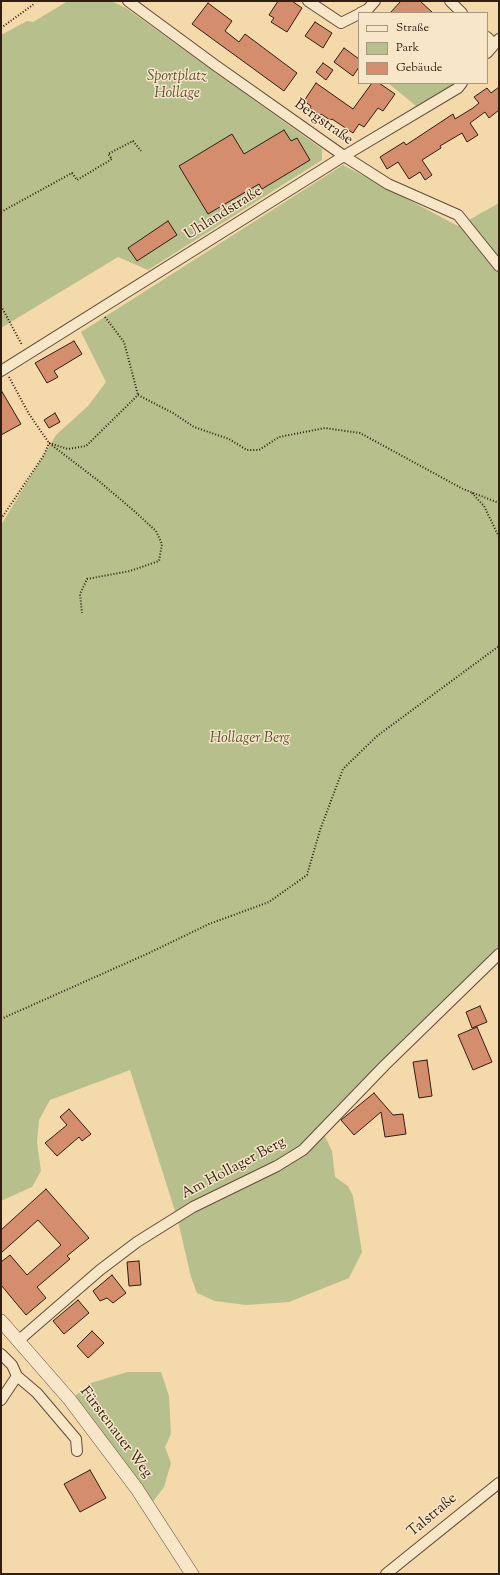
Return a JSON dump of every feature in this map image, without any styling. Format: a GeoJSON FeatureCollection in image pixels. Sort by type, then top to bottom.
{"type":"FeatureCollection","features":[{"type":"Feature","properties":{"kind":"street","name":"Bergstraße"},"geometry":{"type":"LineString","coordinates":[[128,1],[215,65],[344,156],[388,184],[458,215],[499,266]]}},
{"type":"Feature","properties":{"kind":"street"},"geometry":{"type":"LineString","coordinates":[[308,1],[341,23],[358,14]]}},
{"type":"Feature","properties":{"kind":"street"},"geometry":{"type":"LineString","coordinates":[[362,12],[368,9],[375,1]]}},
{"type":"Feature","properties":{"kind":"street"},"geometry":{"type":"LineString","coordinates":[[450,1],[461,12]]}},
{"type":"Feature","properties":{"kind":"street"},"geometry":{"type":"LineString","coordinates":[[488,51],[493,40]]}},
{"type":"Feature","properties":{"kind":"street","name":"Uhlandstraße"},"geometry":{"type":"LineString","coordinates":[[2,370],[344,156],[458,88],[461,84]]}},
{"type":"Feature","properties":{"kind":"street","name":"Am Hollager Berg"},"geometry":{"type":"LineString","coordinates":[[18,1341],[100,1270],[137,1242],[193,1207],[277,1166],[303,1150],[385,1065],[499,954]]}},
{"type":"Feature","properties":{"kind":"street","name":"Fürstenauer Weg"},"geometry":{"type":"LineString","coordinates":[[1,1321],[70,1400],[137,1489],[192,1574]]}},
{"type":"Feature","properties":{"kind":"street"},"geometry":{"type":"LineString","coordinates":[[1,1354],[12,1365],[17,1376],[37,1393],[76,1439],[77,1451]]}},
{"type":"Feature","properties":{"kind":"street"},"geometry":{"type":"LineString","coordinates":[[1,1400],[17,1376]]}},
{"type":"Feature","properties":{"kind":"street","name":"Talstraße"},"geometry":{"type":"LineString","coordinates":[[386,1574],[499,1483]]}},
{"type":"Feature","properties":{"kind":"path"},"geometry":{"type":"LineString","coordinates":[[1,28],[34,4]]}},
{"type":"Feature","properties":{"kind":"path"},"geometry":{"type":"LineString","coordinates":[[1,212],[72,173],[77,180],[112,159],[108,154],[133,141],[141,151]]}},
{"type":"Feature","properties":{"kind":"path"},"geometry":{"type":"LineString","coordinates":[[1,306],[27,354]]}},
{"type":"Feature","properties":{"kind":"path"},"geometry":{"type":"LineString","coordinates":[[100,309],[124,342],[138,395],[173,413],[194,427],[229,439],[247,450],[259,450],[279,437],[325,428],[360,433],[471,492],[499,503]]}},
{"type":"Feature","properties":{"kind":"path"},"geometry":{"type":"LineString","coordinates":[[2,370],[49,443],[100,482],[133,510],[156,531],[162,544],[159,561],[130,571],[87,579],[80,594],[82,613]]}},
{"type":"Feature","properties":{"kind":"path"},"geometry":{"type":"LineString","coordinates":[[49,443],[68,448],[86,446],[138,395]]}},
{"type":"Feature","properties":{"kind":"path"},"geometry":{"type":"LineString","coordinates":[[1,519],[44,454],[49,443]]}},
{"type":"Feature","properties":{"kind":"path"},"geometry":{"type":"LineString","coordinates":[[471,492],[484,506],[499,537]]}},
{"type":"Feature","properties":{"kind":"path"},"geometry":{"type":"LineString","coordinates":[[1,1019],[149,953],[209,924],[269,902],[307,875],[320,830],[343,769],[377,736],[499,646]]}},
{"type":"Feature","properties":{"kind":"green space","name":"Sportplatz Hollage"},"geometry":{"type":"Polygon","coordinates":[[[68,1],[111,1],[126,8],[322,149],[322,160],[148,270],[118,257],[1,328],[1,35],[27,21],[33,22],[68,1]]]}},
{"type":"Feature","properties":{"kind":"green space"},"geometry":{"type":"Polygon","coordinates":[[[389,84],[460,84],[421,110],[389,84]]]}},
{"type":"Feature","properties":{"kind":"green space","name":"Hollager Berg"},"geometry":{"type":"Polygon","coordinates":[[[343,165],[458,226],[499,203],[499,954],[322,1130],[332,1151],[335,1177],[348,1186],[353,1196],[362,1252],[349,1278],[289,1302],[246,1305],[215,1301],[197,1293],[191,1277],[177,1217],[130,1070],[50,1100],[39,1120],[37,1142],[41,1171],[32,1187],[1,1201],[1,525],[56,435],[88,406],[106,382],[81,332],[343,165]]]}},
{"type":"Feature","properties":{"kind":"green space"},"geometry":{"type":"Polygon","coordinates":[[[127,1372],[161,1372],[169,1396],[171,1434],[165,1447],[171,1463],[164,1487],[149,1507],[70,1400],[91,1383],[127,1372]]]}},
{"type":"Feature","properties":{"kind":"building"},"geometry":{"type":"Polygon","coordinates":[[[278,1],[292,1],[302,8],[287,32],[271,22],[274,18],[269,15],[278,1]]]}},
{"type":"Feature","properties":{"kind":"building"},"geometry":{"type":"Polygon","coordinates":[[[401,1],[420,1],[432,12],[391,12],[401,1]]]}},
{"type":"Feature","properties":{"kind":"building"},"geometry":{"type":"Polygon","coordinates":[[[208,3],[232,21],[225,31],[239,42],[245,34],[297,73],[284,91],[192,24],[208,3]]]}},
{"type":"Feature","properties":{"kind":"building"},"geometry":{"type":"Polygon","coordinates":[[[315,22],[332,33],[323,48],[305,36],[315,22]]]}},
{"type":"Feature","properties":{"kind":"building"},"geometry":{"type":"Polygon","coordinates":[[[344,48],[358,58],[358,68],[353,76],[334,62],[344,48]]]}},
{"type":"Feature","properties":{"kind":"building"},"geometry":{"type":"Polygon","coordinates":[[[323,63],[333,70],[326,80],[316,72],[323,63]]]}},
{"type":"Feature","properties":{"kind":"building"},"geometry":{"type":"Polygon","coordinates":[[[316,83],[353,109],[371,84],[380,84],[395,94],[383,111],[378,108],[364,127],[359,124],[353,133],[332,119],[330,120],[321,114],[320,116],[304,101],[316,83]]]}},
{"type":"Feature","properties":{"kind":"building"},"geometry":{"type":"Polygon","coordinates":[[[499,87],[499,110],[489,118],[485,112],[470,123],[478,135],[467,142],[462,133],[440,146],[441,148],[422,160],[432,175],[425,180],[420,172],[409,179],[398,162],[387,169],[380,157],[404,142],[406,145],[453,114],[455,119],[479,103],[474,97],[487,88],[491,93],[499,87]]]}},
{"type":"Feature","properties":{"kind":"building"},"geometry":{"type":"Polygon","coordinates":[[[284,130],[291,141],[297,138],[310,160],[262,189],[259,184],[208,214],[179,166],[232,134],[244,154],[284,130]]]}},
{"type":"Feature","properties":{"kind":"building"},"geometry":{"type":"Polygon","coordinates":[[[168,221],[177,235],[137,261],[128,248],[168,221]]]}},
{"type":"Feature","properties":{"kind":"building"},"geometry":{"type":"Polygon","coordinates":[[[74,341],[82,354],[54,371],[58,377],[47,383],[35,363],[74,341]]]}},
{"type":"Feature","properties":{"kind":"building"},"geometry":{"type":"Polygon","coordinates":[[[1,390],[21,424],[1,435],[1,390]]]}},
{"type":"Feature","properties":{"kind":"building"},"geometry":{"type":"Polygon","coordinates":[[[55,413],[60,422],[49,428],[44,420],[55,413]]]}},
{"type":"Feature","properties":{"kind":"building"},"geometry":{"type":"Polygon","coordinates":[[[480,1006],[487,1022],[472,1028],[466,1012],[480,1006]]]}},
{"type":"Feature","properties":{"kind":"building"},"geometry":{"type":"Polygon","coordinates":[[[477,1027],[492,1062],[473,1070],[458,1035],[477,1027]]]}},
{"type":"Feature","properties":{"kind":"building"},"geometry":{"type":"Polygon","coordinates":[[[427,1060],[432,1096],[419,1098],[413,1062],[427,1060]]]}},
{"type":"Feature","properties":{"kind":"building"},"geometry":{"type":"Polygon","coordinates":[[[374,1093],[393,1115],[403,1114],[406,1134],[385,1137],[381,1112],[354,1135],[341,1120],[374,1093]]]}},
{"type":"Feature","properties":{"kind":"building"},"geometry":{"type":"Polygon","coordinates":[[[69,1109],[91,1134],[82,1141],[79,1137],[57,1156],[45,1143],[67,1125],[60,1117],[69,1109]]]}},
{"type":"Feature","properties":{"kind":"building"},"geometry":{"type":"Polygon","coordinates":[[[46,1189],[89,1238],[67,1256],[70,1259],[37,1287],[46,1298],[26,1315],[1,1285],[1,1262],[10,1255],[27,1275],[61,1245],[38,1220],[1,1253],[1,1230],[46,1189]]]}},
{"type":"Feature","properties":{"kind":"building"},"geometry":{"type":"Polygon","coordinates":[[[139,1261],[141,1285],[129,1286],[127,1262],[139,1261]]]}},
{"type":"Feature","properties":{"kind":"building"},"geometry":{"type":"Polygon","coordinates":[[[112,1275],[126,1293],[113,1303],[107,1298],[100,1301],[93,1291],[112,1275]]]}},
{"type":"Feature","properties":{"kind":"building"},"geometry":{"type":"Polygon","coordinates":[[[78,1300],[89,1313],[64,1334],[53,1321],[78,1300]]]}},
{"type":"Feature","properties":{"kind":"building"},"geometry":{"type":"Polygon","coordinates":[[[92,1331],[104,1343],[88,1358],[77,1346],[92,1331]]]}},
{"type":"Feature","properties":{"kind":"building"},"geometry":{"type":"Polygon","coordinates":[[[90,1470],[106,1498],[80,1512],[64,1484],[90,1470]]]}}]}
